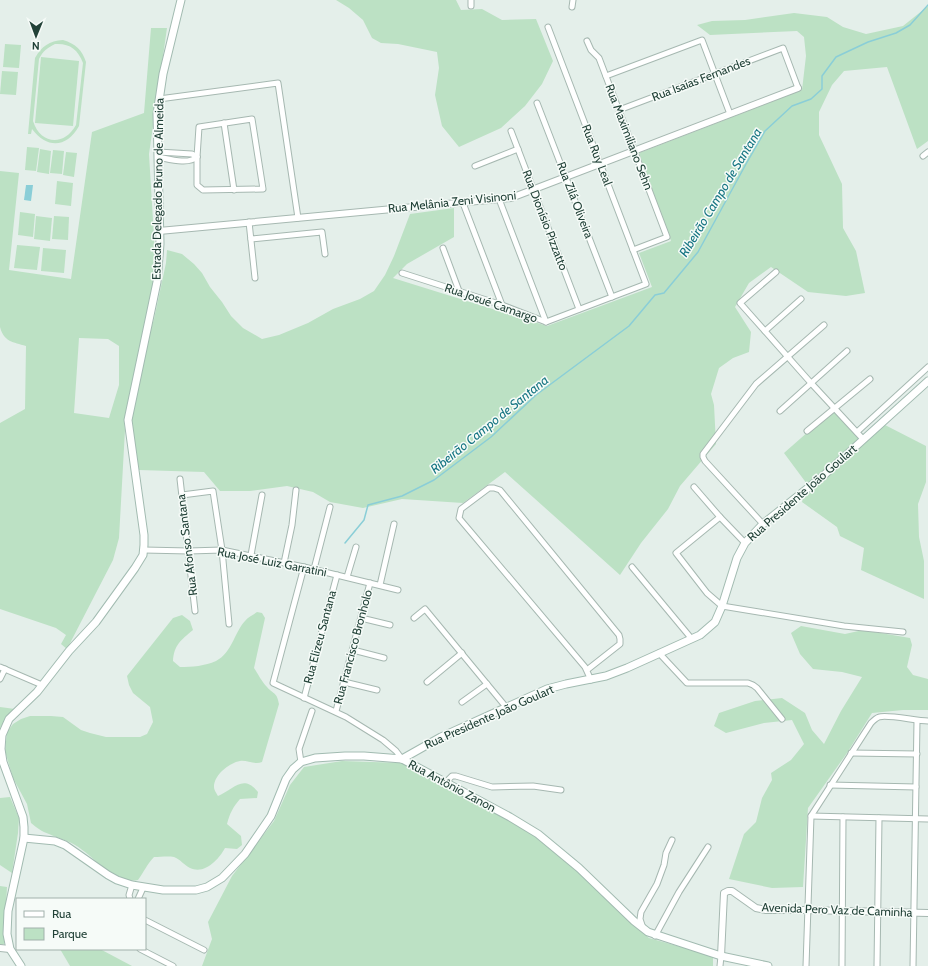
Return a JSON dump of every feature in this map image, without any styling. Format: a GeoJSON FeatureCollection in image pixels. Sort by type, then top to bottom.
{"type":"FeatureCollection","features":[{"type":"Feature","properties":{"kind":"main road","name":"Estrada Delegado Bruno de Almeida"},"geometry":{"type":"LineString","coordinates":[[21,966],[10,949],[7,934],[8,911],[24,838],[23,817],[3,762],[2,740],[4,729],[9,719],[42,685],[69,651],[101,616],[138,564],[144,550],[144,535],[128,420],[157,282],[159,257],[159,99],[163,74],[181,0]]}},
{"type":"Feature","properties":{"kind":"main road","name":"Rua Presidente João Goulart"},"geometry":{"type":"LineString","coordinates":[[402,759],[441,737],[547,689],[606,676],[700,635],[715,622],[722,606],[737,558],[745,543],[763,524],[823,476],[928,380]]}},
{"type":"Feature","properties":{"kind":"main road","name":"Rua Antônio Zanon"},"geometry":{"type":"LineString","coordinates":[[301,762],[316,758],[345,756],[402,759],[510,817],[538,834],[579,868],[643,929],[655,936],[721,956],[768,966]]}},
{"type":"Feature","properties":{"kind":"main road"},"geometry":{"type":"LineString","coordinates":[[24,838],[54,841],[65,845],[96,868],[117,880],[143,888],[186,891],[207,887],[222,878],[245,854],[271,816],[286,779],[292,769],[301,762]]}},
{"type":"Feature","properties":{"kind":"street"},"geometry":{"type":"LineString","coordinates":[[471,6],[472,0]]}},
{"type":"Feature","properties":{"kind":"street"},"geometry":{"type":"LineString","coordinates":[[572,6],[573,0]]}},
{"type":"Feature","properties":{"kind":"street","name":"Rua Ruy Leal"},"geometry":{"type":"LineString","coordinates":[[548,27],[646,284]]}},
{"type":"Feature","properties":{"kind":"street"},"geometry":{"type":"LineString","coordinates":[[606,76],[702,40],[730,114]]}},
{"type":"Feature","properties":{"kind":"street","name":"Rua Maximiliano Sehn"},"geometry":{"type":"LineString","coordinates":[[587,41],[591,50],[599,58],[667,237],[633,250]]}},
{"type":"Feature","properties":{"kind":"street","name":"Rua Isaías Fernandes"},"geometry":{"type":"LineString","coordinates":[[619,110],[783,48],[798,88]]}},
{"type":"Feature","properties":{"kind":"street"},"geometry":{"type":"LineString","coordinates":[[159,99],[278,82],[298,218]]}},
{"type":"Feature","properties":{"kind":"street","name":"Rua Melânia Zeni Visinoni"},"geometry":{"type":"LineString","coordinates":[[159,231],[499,199],[516,196],[798,88]]}},
{"type":"Feature","properties":{"kind":"street","name":"Rua Zilá Oliveira"},"geometry":{"type":"LineString","coordinates":[[537,103],[612,297]]}},
{"type":"Feature","properties":{"kind":"street"},"geometry":{"type":"LineString","coordinates":[[252,119],[262,189],[203,190],[199,188],[197,157],[199,127],[224,123],[252,119]]}},
{"type":"Feature","properties":{"kind":"street"},"geometry":{"type":"LineString","coordinates":[[224,123],[234,190]]}},
{"type":"Feature","properties":{"kind":"street","name":"Rua Dionísio Pizzatto"},"geometry":{"type":"LineString","coordinates":[[511,131],[579,309]]}},
{"type":"Feature","properties":{"kind":"street"},"geometry":{"type":"LineString","coordinates":[[475,166],[518,149]]}},
{"type":"Feature","properties":{"kind":"street"},"geometry":{"type":"LineString","coordinates":[[923,156],[928,152]]}},
{"type":"Feature","properties":{"kind":"street"},"geometry":{"type":"LineString","coordinates":[[158,155],[192,154],[197,157]]}},
{"type":"Feature","properties":{"kind":"street"},"geometry":{"type":"LineString","coordinates":[[499,199],[546,322]]}},
{"type":"Feature","properties":{"kind":"street"},"geometry":{"type":"LineString","coordinates":[[463,202],[502,305]]}},
{"type":"Feature","properties":{"kind":"street"},"geometry":{"type":"LineString","coordinates":[[250,222],[255,278]]}},
{"type":"Feature","properties":{"kind":"street"},"geometry":{"type":"LineString","coordinates":[[251,239],[322,232],[325,254]]}},
{"type":"Feature","properties":{"kind":"street"},"geometry":{"type":"LineString","coordinates":[[443,248],[459,291]]}},
{"type":"Feature","properties":{"kind":"street"},"geometry":{"type":"LineString","coordinates":[[776,272],[740,303],[863,439]]}},
{"type":"Feature","properties":{"kind":"street","name":"Rua Josué Camargo"},"geometry":{"type":"LineString","coordinates":[[402,273],[502,305],[546,322],[646,284]]}},
{"type":"Feature","properties":{"kind":"street"},"geometry":{"type":"LineString","coordinates":[[765,331],[801,299]]}},
{"type":"Feature","properties":{"kind":"street"},"geometry":{"type":"LineString","coordinates":[[763,524],[706,461],[703,454],[756,384],[824,325]]}},
{"type":"Feature","properties":{"kind":"street"},"geometry":{"type":"LineString","coordinates":[[780,411],[847,351]]}},
{"type":"Feature","properties":{"kind":"street","name":"Rua Presidente João Goulart"},"geometry":{"type":"LineString","coordinates":[[857,432],[928,367]]}},
{"type":"Feature","properties":{"kind":"street"},"geometry":{"type":"LineString","coordinates":[[807,431],[870,378]]}},
{"type":"Feature","properties":{"kind":"street","name":"Rua Afonso Santana"},"geometry":{"type":"LineString","coordinates":[[180,479],[195,611]]}},
{"type":"Feature","properties":{"kind":"street"},"geometry":{"type":"LineString","coordinates":[[694,487],[745,543]]}},
{"type":"Feature","properties":{"kind":"street"},"geometry":{"type":"LineString","coordinates":[[587,670],[620,644],[619,636],[500,490],[489,488],[461,509],[459,518],[587,670],[591,680]]}},
{"type":"Feature","properties":{"kind":"street"},"geometry":{"type":"LineString","coordinates":[[284,562],[292,525],[296,490]]}},
{"type":"Feature","properties":{"kind":"street"},"geometry":{"type":"LineString","coordinates":[[182,495],[213,491],[222,550],[229,624]]}},
{"type":"Feature","properties":{"kind":"street"},"geometry":{"type":"LineString","coordinates":[[251,555],[262,495]]}},
{"type":"Feature","properties":{"kind":"street"},"geometry":{"type":"LineString","coordinates":[[314,570],[330,507]]}},
{"type":"Feature","properties":{"kind":"street"},"geometry":{"type":"LineString","coordinates":[[720,517],[676,553],[707,593],[722,606],[844,626],[902,632]]}},
{"type":"Feature","properties":{"kind":"street"},"geometry":{"type":"LineString","coordinates":[[380,585],[394,524]]}},
{"type":"Feature","properties":{"kind":"street"},"geometry":{"type":"LineString","coordinates":[[347,577],[356,546]]}},
{"type":"Feature","properties":{"kind":"street","name":"Rua José Luiz Garratini"},"geometry":{"type":"LineString","coordinates":[[144,550],[222,550],[284,562],[398,590]]}},
{"type":"Feature","properties":{"kind":"street"},"geometry":{"type":"LineString","coordinates":[[304,567],[273,683],[336,711],[384,740],[402,759]]}},
{"type":"Feature","properties":{"kind":"street"},"geometry":{"type":"LineString","coordinates":[[632,568],[691,638]]}},
{"type":"Feature","properties":{"kind":"street","name":"Rua Elizeu Santana"},"geometry":{"type":"LineString","coordinates":[[304,698],[337,575]]}},
{"type":"Feature","properties":{"kind":"street","name":"Rua Francisco Bronholo"},"geometry":{"type":"LineString","coordinates":[[336,711],[370,583]]}},
{"type":"Feature","properties":{"kind":"street"},"geometry":{"type":"LineString","coordinates":[[414,618],[425,609],[506,707]]}},
{"type":"Feature","properties":{"kind":"street"},"geometry":{"type":"LineString","coordinates":[[361,618],[390,625]]}},
{"type":"Feature","properties":{"kind":"street"},"geometry":{"type":"LineString","coordinates":[[353,650],[384,658]]}},
{"type":"Feature","properties":{"kind":"street"},"geometry":{"type":"LineString","coordinates":[[659,653],[686,683],[748,683],[753,685],[782,719]]}},
{"type":"Feature","properties":{"kind":"street"},"geometry":{"type":"LineString","coordinates":[[428,682],[462,654]]}},
{"type":"Feature","properties":{"kind":"street"},"geometry":{"type":"LineString","coordinates":[[0,679],[2,668],[42,685]]}},
{"type":"Feature","properties":{"kind":"street"},"geometry":{"type":"LineString","coordinates":[[344,682],[378,690]]}},
{"type":"Feature","properties":{"kind":"street"},"geometry":{"type":"LineString","coordinates":[[462,702],[487,684]]}},
{"type":"Feature","properties":{"kind":"street"},"geometry":{"type":"LineString","coordinates":[[301,762],[299,749],[312,711]]}},
{"type":"Feature","properties":{"kind":"street"},"geometry":{"type":"LineString","coordinates":[[806,966],[811,816],[871,723],[877,717],[884,716],[917,721],[928,721]]}},
{"type":"Feature","properties":{"kind":"street"},"geometry":{"type":"LineString","coordinates":[[913,966],[917,721]]}},
{"type":"Feature","properties":{"kind":"street"},"geometry":{"type":"LineString","coordinates":[[851,753],[917,754]]}},
{"type":"Feature","properties":{"kind":"street"},"geometry":{"type":"LineString","coordinates":[[445,783],[452,776],[456,776],[492,787],[532,786],[561,790]]}},
{"type":"Feature","properties":{"kind":"street"},"geometry":{"type":"LineString","coordinates":[[830,785],[916,787]]}},
{"type":"Feature","properties":{"kind":"street"},"geometry":{"type":"LineString","coordinates":[[811,816],[928,819]]}},
{"type":"Feature","properties":{"kind":"street"},"geometry":{"type":"LineString","coordinates":[[842,966],[843,817]]}},
{"type":"Feature","properties":{"kind":"street"},"geometry":{"type":"LineString","coordinates":[[877,966],[879,911],[879,818]]}},
{"type":"Feature","properties":{"kind":"street"},"geometry":{"type":"LineString","coordinates":[[643,929],[640,919],[641,912],[657,884],[664,865],[666,853],[672,840]]}},
{"type":"Feature","properties":{"kind":"street"},"geometry":{"type":"LineString","coordinates":[[655,936],[679,892],[708,847]]}},
{"type":"Feature","properties":{"kind":"street"},"geometry":{"type":"LineString","coordinates":[[130,898],[129,895],[132,885]]}},
{"type":"Feature","properties":{"kind":"street"},"geometry":{"type":"LineString","coordinates":[[138,898],[143,888]]}},
{"type":"Feature","properties":{"kind":"street","name":"Avenida Pero Vaz de Caminha"},"geometry":{"type":"LineString","coordinates":[[721,956],[724,893],[728,891],[732,891],[756,908],[766,910],[928,913]]}},
{"type":"Feature","properties":{"kind":"street"},"geometry":{"type":"LineString","coordinates":[[146,921],[204,950]]}},
{"type":"Feature","properties":{"kind":"street"},"geometry":{"type":"LineString","coordinates":[[0,948],[10,949]]}},
{"type":"Feature","properties":{"kind":"street"},"geometry":{"type":"LineString","coordinates":[[142,950],[173,966]]}},
{"type":"Feature","properties":{"kind":"street"},"geometry":{"type":"LineString","coordinates":[[720,966],[721,956]]}},
{"type":"Feature","properties":{"kind":"green space"},"geometry":{"type":"Polygon","coordinates":[[[336,0],[456,0],[461,10],[482,9],[502,20],[536,19],[553,61],[542,84],[525,106],[501,128],[459,147],[442,126],[435,95],[439,68],[437,52],[398,44],[381,43],[372,38],[363,20],[349,8],[336,0]]]}},
{"type":"Feature","properties":{"kind":"green space"},"geometry":{"type":"Polygon","coordinates":[[[928,6],[928,141],[917,149],[887,67],[844,71],[832,85],[819,112],[819,135],[842,184],[843,228],[856,251],[865,293],[846,296],[808,292],[771,267],[749,283],[735,307],[751,332],[749,352],[733,358],[719,368],[711,394],[714,405],[716,444],[680,486],[668,509],[641,543],[620,575],[505,472],[463,503],[402,499],[363,508],[330,502],[313,492],[287,486],[250,491],[220,491],[204,472],[139,470],[130,419],[144,352],[154,319],[166,263],[167,250],[182,254],[194,264],[202,273],[231,316],[243,328],[262,339],[279,335],[308,323],[333,309],[360,299],[374,291],[385,275],[394,256],[410,214],[454,208],[454,237],[407,264],[393,278],[547,326],[652,287],[639,253],[671,241],[639,153],[802,90],[806,56],[804,37],[797,31],[710,35],[697,25],[712,21],[745,20],[794,13],[827,17],[843,27],[866,34],[903,26],[928,6]]]}},
{"type":"Feature","properties":{"kind":"green space"},"geometry":{"type":"Polygon","coordinates":[[[151,28],[167,28],[149,154],[155,254],[153,284],[124,420],[125,430],[119,538],[113,560],[67,649],[61,644],[66,635],[56,628],[0,609],[0,423],[25,409],[26,346],[7,339],[0,327],[0,171],[19,173],[9,270],[71,279],[92,132],[144,113],[151,28]],[[79,338],[74,413],[109,418],[119,385],[119,346],[108,339],[79,338]]]}},
{"type":"Feature","properties":{"kind":"green space"},"geometry":{"type":"Polygon","coordinates":[[[63,40],[72,43],[83,54],[86,62],[79,126],[69,139],[63,142],[50,143],[38,136],[32,129],[31,134],[28,134],[35,58],[40,50],[46,45],[63,40]],[[55,44],[47,48],[39,59],[33,121],[36,129],[41,134],[53,140],[65,137],[76,125],[83,63],[76,51],[69,46],[55,44]]]}},
{"type":"Feature","properties":{"kind":"green space"},"geometry":{"type":"Polygon","coordinates":[[[5,44],[21,45],[19,68],[3,67],[5,44]]]}},
{"type":"Feature","properties":{"kind":"green space"},"geometry":{"type":"Polygon","coordinates":[[[41,57],[79,61],[73,126],[35,123],[41,57]]]}},
{"type":"Feature","properties":{"kind":"green space"},"geometry":{"type":"Polygon","coordinates":[[[2,71],[18,72],[16,95],[0,94],[2,71]]]}},
{"type":"Feature","properties":{"kind":"green space"},"geometry":{"type":"Polygon","coordinates":[[[27,147],[39,148],[36,171],[25,170],[27,147]]]}},
{"type":"Feature","properties":{"kind":"green space"},"geometry":{"type":"Polygon","coordinates":[[[40,149],[51,151],[49,174],[37,172],[40,149]]]}},
{"type":"Feature","properties":{"kind":"green space"},"geometry":{"type":"Polygon","coordinates":[[[53,150],[64,151],[62,174],[50,173],[53,150]]]}},
{"type":"Feature","properties":{"kind":"green space"},"geometry":{"type":"Polygon","coordinates":[[[66,152],[77,153],[74,177],[63,175],[66,152]]]}},
{"type":"Feature","properties":{"kind":"green space"},"geometry":{"type":"Polygon","coordinates":[[[57,181],[73,183],[71,206],[55,204],[57,181]]]}},
{"type":"Feature","properties":{"kind":"green space"},"geometry":{"type":"Polygon","coordinates":[[[20,212],[35,214],[33,237],[18,235],[20,212]]]}},
{"type":"Feature","properties":{"kind":"green space"},"geometry":{"type":"Polygon","coordinates":[[[36,216],[52,218],[50,241],[34,239],[36,216]]]}},
{"type":"Feature","properties":{"kind":"green space"},"geometry":{"type":"Polygon","coordinates":[[[54,216],[69,217],[68,240],[52,239],[54,216]]]}},
{"type":"Feature","properties":{"kind":"green space"},"geometry":{"type":"Polygon","coordinates":[[[17,245],[40,247],[37,270],[14,268],[17,245]]]}},
{"type":"Feature","properties":{"kind":"green space"},"geometry":{"type":"Polygon","coordinates":[[[43,248],[66,250],[64,273],[41,271],[43,248]]]}},
{"type":"Feature","properties":{"kind":"green space"},"geometry":{"type":"Polygon","coordinates":[[[834,409],[862,441],[885,425],[926,446],[926,482],[918,504],[919,537],[924,561],[924,599],[861,570],[864,548],[840,536],[837,527],[802,502],[807,484],[784,453],[834,409]]]}},
{"type":"Feature","properties":{"kind":"green space"},"geometry":{"type":"Polygon","coordinates":[[[257,612],[262,613],[265,618],[254,668],[269,690],[276,695],[279,704],[262,762],[257,763],[240,761],[231,764],[219,774],[214,787],[218,796],[243,783],[253,786],[258,792],[257,798],[240,799],[228,820],[227,824],[241,836],[242,845],[237,849],[225,848],[211,865],[206,868],[196,870],[190,868],[174,857],[154,857],[149,862],[138,880],[129,880],[113,874],[75,845],[44,832],[31,823],[27,804],[13,778],[5,751],[7,732],[13,724],[30,716],[51,716],[63,717],[81,730],[106,737],[140,737],[147,734],[153,722],[150,707],[133,693],[127,676],[173,618],[182,615],[190,621],[193,630],[179,643],[175,651],[173,661],[180,667],[189,667],[216,661],[226,653],[241,626],[249,617],[257,612]]]}},
{"type":"Feature","properties":{"kind":"green space"},"geometry":{"type":"Polygon","coordinates":[[[801,626],[845,634],[863,630],[910,638],[912,645],[907,667],[913,675],[928,679],[928,710],[903,710],[872,713],[847,753],[808,808],[803,887],[772,888],[729,879],[744,834],[756,822],[762,798],[772,780],[771,773],[791,760],[804,744],[792,720],[764,723],[726,733],[714,726],[719,713],[755,701],[782,698],[805,713],[812,730],[824,744],[841,711],[862,677],[842,672],[813,669],[800,654],[791,633],[801,626]]]}},
{"type":"Feature","properties":{"kind":"green space"},"geometry":{"type":"Polygon","coordinates":[[[0,707],[15,709],[6,718],[0,728],[0,707]]]}},
{"type":"Feature","properties":{"kind":"green space"},"geometry":{"type":"Polygon","coordinates":[[[342,761],[403,763],[416,772],[528,830],[576,869],[649,938],[713,956],[713,966],[202,966],[212,939],[208,922],[232,876],[274,821],[290,785],[304,767],[342,761]]]}},
{"type":"Feature","properties":{"kind":"green space"},"geometry":{"type":"Polygon","coordinates":[[[10,797],[19,818],[12,873],[0,865],[0,798],[10,797]]]}},
{"type":"Feature","properties":{"kind":"green space"},"geometry":{"type":"Polygon","coordinates":[[[0,886],[7,887],[4,944],[0,945],[0,886]]]}},
{"type":"Feature","properties":{"kind":"green space"},"geometry":{"type":"Polygon","coordinates":[[[61,950],[102,950],[132,966],[70,966],[61,950]]]}},
{"type":"Feature","properties":{"kind":"water"},"geometry":{"type":"Polygon","coordinates":[[[26,185],[33,185],[31,201],[24,200],[26,185]]]}},
{"type":"Feature","properties":{"kind":"waterway","name":"Ribeirão Campo de Santana"},"geometry":{"type":"LineString","coordinates":[[345,543],[364,520],[368,505],[402,496],[434,480],[491,437],[536,395],[629,326],[655,295],[664,293],[698,252],[765,131],[792,106],[811,99],[822,89],[822,76],[836,57],[868,42],[896,33],[910,25],[928,5]]}}]}
